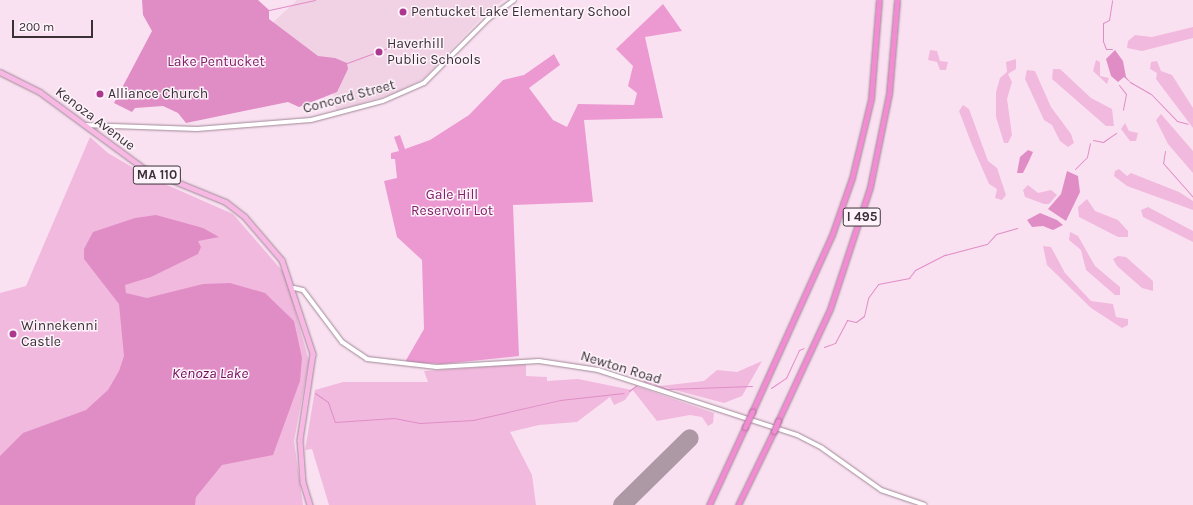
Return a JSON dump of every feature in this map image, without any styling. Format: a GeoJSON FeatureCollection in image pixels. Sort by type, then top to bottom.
{"type":"FeatureCollection","features":[{"type":"Feature","properties":{"kind":"highway","name":"I 495"},"geometry":{"type":"LineString","coordinates":[[709,505],[832,235],[852,178],[871,99],[879,0]]}},
{"type":"Feature","properties":{"kind":"highway","name":"I 495"},"geometry":{"type":"LineString","coordinates":[[738,505],[830,309],[868,193],[889,94],[897,0]]}},
{"type":"Feature","properties":{"kind":"main road","name":"Concord Street"},"geometry":{"type":"LineString","coordinates":[[82,124],[192,130],[311,120],[383,101],[424,83],[488,19],[514,0]]}},
{"type":"Feature","properties":{"kind":"main road","name":"Kenoza Avenue"},"geometry":{"type":"LineString","coordinates":[[0,72],[31,86],[145,168],[230,206],[282,260],[294,290]]}},
{"type":"Feature","properties":{"kind":"main road","name":"Newton Road"},"geometry":{"type":"LineString","coordinates":[[294,290],[303,290],[342,342],[374,361],[437,367],[538,361],[580,366],[797,435],[826,451],[881,490],[925,505]]}},
{"type":"Feature","properties":{"kind":"main road","name":"MA 110"},"geometry":{"type":"LineString","coordinates":[[294,290],[313,354],[300,440],[303,482],[310,505]]}},
{"type":"Feature","properties":{"kind":"shaded area","name":"Haverhill Public Schools"},"geometry":{"type":"Polygon","coordinates":[[[297,0],[504,0],[489,10],[423,79],[397,93],[336,111],[333,91],[316,59],[268,27],[297,0]]]}},
{"type":"Feature","properties":{"kind":"shaded area"},"geometry":{"type":"Polygon","coordinates":[[[1193,27],[1193,38],[1142,51],[1127,48],[1128,41],[1135,35],[1152,37],[1193,27]]]}},
{"type":"Feature","properties":{"kind":"shaded area"},"geometry":{"type":"Polygon","coordinates":[[[930,50],[937,51],[940,61],[948,62],[946,70],[940,70],[937,62],[928,60],[930,50]]]}},
{"type":"Feature","properties":{"kind":"shaded area"},"geometry":{"type":"Polygon","coordinates":[[[1016,59],[1016,69],[1008,74],[1012,82],[1007,99],[1012,135],[1008,143],[1004,143],[996,117],[996,92],[1000,78],[1007,72],[1006,62],[1016,59]]]}},
{"type":"Feature","properties":{"kind":"shaded area"},"geometry":{"type":"Polygon","coordinates":[[[1096,60],[1100,62],[1100,76],[1109,78],[1107,84],[1093,71],[1096,60]]]}},
{"type":"Feature","properties":{"kind":"shaded area"},"geometry":{"type":"Polygon","coordinates":[[[1157,61],[1161,71],[1172,75],[1193,108],[1193,128],[1156,79],[1157,73],[1150,69],[1151,62],[1157,61]]]}},
{"type":"Feature","properties":{"kind":"shaded area"},"geometry":{"type":"Polygon","coordinates":[[[1053,69],[1060,69],[1091,98],[1112,109],[1114,126],[1106,126],[1052,79],[1053,69]]]}},
{"type":"Feature","properties":{"kind":"shaded area"},"geometry":{"type":"Polygon","coordinates":[[[1027,70],[1035,71],[1051,107],[1071,134],[1074,143],[1068,147],[1060,141],[1052,125],[1044,120],[1025,79],[1027,70]]]}},
{"type":"Feature","properties":{"kind":"shaded area"},"geometry":{"type":"Polygon","coordinates":[[[963,105],[969,109],[988,161],[997,168],[1006,195],[1002,200],[995,198],[997,189],[989,184],[972,145],[959,111],[963,105]]]}},
{"type":"Feature","properties":{"kind":"shaded area"},"geometry":{"type":"Polygon","coordinates":[[[1161,114],[1193,151],[1193,173],[1168,144],[1156,120],[1161,114]]]}},
{"type":"Feature","properties":{"kind":"shaded area"},"geometry":{"type":"Polygon","coordinates":[[[1125,123],[1129,131],[1138,133],[1136,141],[1130,141],[1121,129],[1125,123]]]}},
{"type":"Feature","properties":{"kind":"shaded area"},"geometry":{"type":"Polygon","coordinates":[[[90,137],[108,153],[149,177],[233,214],[285,274],[309,361],[294,441],[303,505],[0,505],[0,293],[26,286],[90,137]]]}},
{"type":"Feature","properties":{"kind":"shaded area"},"geometry":{"type":"Polygon","coordinates":[[[1119,169],[1127,176],[1131,173],[1179,192],[1193,201],[1193,210],[1127,186],[1114,176],[1115,171],[1119,169]]]}},
{"type":"Feature","properties":{"kind":"shaded area"},"geometry":{"type":"Polygon","coordinates":[[[1028,185],[1038,193],[1051,190],[1057,195],[1049,204],[1044,204],[1025,197],[1023,190],[1028,185]]]}},
{"type":"Feature","properties":{"kind":"shaded area"},"geometry":{"type":"Polygon","coordinates":[[[1087,199],[1095,211],[1118,220],[1128,231],[1128,237],[1118,237],[1079,217],[1078,207],[1087,199]]]}},
{"type":"Feature","properties":{"kind":"shaded area"},"geometry":{"type":"Polygon","coordinates":[[[1148,207],[1193,231],[1193,242],[1143,217],[1141,210],[1148,207]]]}},
{"type":"Feature","properties":{"kind":"shaded area"},"geometry":{"type":"Polygon","coordinates":[[[1070,232],[1078,236],[1095,266],[1120,287],[1120,295],[1115,295],[1086,270],[1081,250],[1069,240],[1070,232]]]}},
{"type":"Feature","properties":{"kind":"shaded area"},"geometry":{"type":"Polygon","coordinates":[[[1043,246],[1051,247],[1065,273],[1091,301],[1113,304],[1116,317],[1128,319],[1128,325],[1122,328],[1091,308],[1047,265],[1043,246]]]}},
{"type":"Feature","properties":{"kind":"shaded area"},"geometry":{"type":"Polygon","coordinates":[[[1118,256],[1126,257],[1153,281],[1153,291],[1142,288],[1117,266],[1113,259],[1118,256]]]}},
{"type":"Feature","properties":{"kind":"shaded area"},"geometry":{"type":"Polygon","coordinates":[[[762,361],[742,396],[724,403],[660,386],[704,381],[717,370],[737,372],[762,361]]]}},
{"type":"Feature","properties":{"kind":"shaded area"},"geometry":{"type":"Polygon","coordinates":[[[526,364],[526,376],[547,377],[547,381],[578,379],[632,390],[625,400],[614,405],[610,397],[577,422],[539,425],[510,432],[532,475],[536,505],[329,505],[312,449],[305,450],[315,390],[343,382],[428,382],[424,371],[526,364]]]}},
{"type":"Feature","properties":{"kind":"shaded area"},"geometry":{"type":"Polygon","coordinates":[[[636,386],[714,413],[713,423],[708,426],[702,417],[690,415],[657,421],[632,389],[636,386]]]}},
{"type":"Feature","properties":{"kind":"green space","name":"Gale Hill Reservoir Lot"},"geometry":{"type":"Polygon","coordinates":[[[663,4],[682,31],[645,37],[663,118],[584,120],[593,202],[513,205],[519,356],[442,364],[405,362],[424,329],[422,260],[397,237],[384,181],[397,178],[395,159],[391,159],[391,153],[399,151],[394,137],[400,135],[405,149],[430,140],[469,115],[503,80],[524,75],[554,54],[560,65],[529,88],[553,120],[567,127],[578,104],[634,105],[637,93],[628,86],[633,66],[616,49],[663,4]]]}},
{"type":"Feature","properties":{"kind":"water","name":"Lake Pentucket"},"geometry":{"type":"Polygon","coordinates":[[[142,0],[258,0],[269,10],[269,19],[318,56],[335,58],[347,63],[348,69],[337,92],[299,107],[288,102],[186,123],[178,113],[163,106],[135,108],[132,112],[114,103],[152,31],[143,15],[142,0]]]}},
{"type":"Feature","properties":{"kind":"water"},"geometry":{"type":"Polygon","coordinates":[[[1115,50],[1123,61],[1126,77],[1133,85],[1124,77],[1118,82],[1111,76],[1106,59],[1115,50]]]}},
{"type":"Feature","properties":{"kind":"water"},"geometry":{"type":"Polygon","coordinates":[[[1028,150],[1033,152],[1029,161],[1023,173],[1017,173],[1020,157],[1028,150]]]}},
{"type":"Feature","properties":{"kind":"water"},"geometry":{"type":"Polygon","coordinates":[[[1067,171],[1078,176],[1080,192],[1066,221],[1048,209],[1061,194],[1067,171]]]}},
{"type":"Feature","properties":{"kind":"water"},"geometry":{"type":"Polygon","coordinates":[[[1040,213],[1057,220],[1063,225],[1053,230],[1043,226],[1032,227],[1027,220],[1040,213]]]}},
{"type":"Feature","properties":{"kind":"water","name":"Kenoza Lake"},"geometry":{"type":"Polygon","coordinates":[[[156,215],[203,228],[219,237],[198,241],[201,247],[198,254],[151,277],[125,285],[126,293],[147,298],[203,284],[230,283],[265,293],[294,321],[302,358],[300,381],[273,455],[222,465],[196,497],[195,505],[0,505],[0,456],[23,433],[86,410],[108,390],[119,371],[124,356],[119,304],[84,259],[84,249],[93,232],[135,218],[156,215]]]}},
{"type":"Feature","properties":{"kind":"waterway"},"geometry":{"type":"LineString","coordinates":[[269,10],[315,0]]}},
{"type":"Feature","properties":{"kind":"waterway"},"geometry":{"type":"LineString","coordinates":[[1112,0],[1109,20],[1103,23],[1103,41],[1106,49],[1112,49]]}},
{"type":"Feature","properties":{"kind":"waterway"},"geometry":{"type":"LineString","coordinates":[[347,63],[396,45]]}},
{"type":"Feature","properties":{"kind":"waterway"},"geometry":{"type":"LineString","coordinates":[[1130,82],[1151,94],[1177,121],[1188,124]]}},
{"type":"Feature","properties":{"kind":"waterway"},"geometry":{"type":"LineString","coordinates":[[1119,85],[1126,94],[1123,110]]}},
{"type":"Feature","properties":{"kind":"waterway"},"geometry":{"type":"LineString","coordinates":[[1093,140],[1103,142],[1116,133]]}},
{"type":"Feature","properties":{"kind":"waterway"},"geometry":{"type":"LineString","coordinates":[[1075,169],[1087,157],[1090,143]]}},
{"type":"Feature","properties":{"kind":"waterway"},"geometry":{"type":"LineString","coordinates":[[1165,151],[1163,163],[1193,197]]}},
{"type":"Feature","properties":{"kind":"waterway"},"geometry":{"type":"LineString","coordinates":[[824,347],[835,343],[847,320],[856,322],[864,316],[868,298],[878,284],[909,278],[915,270],[945,255],[987,244],[996,234],[1017,228]]}},
{"type":"Feature","properties":{"kind":"waterway"},"geometry":{"type":"LineString","coordinates":[[771,388],[786,378],[799,350],[804,348]]}},
{"type":"Feature","properties":{"kind":"waterway"},"geometry":{"type":"LineString","coordinates":[[644,381],[651,383]]}},
{"type":"Feature","properties":{"kind":"waterway"},"geometry":{"type":"LineString","coordinates":[[654,384],[667,389],[752,386]]}},
{"type":"Feature","properties":{"kind":"waterway"},"geometry":{"type":"LineString","coordinates":[[629,391],[636,386]]}},
{"type":"Feature","properties":{"kind":"waterway"},"geometry":{"type":"LineString","coordinates":[[315,393],[328,402],[335,422],[394,418],[420,423],[473,420],[560,400],[624,393]]}},
{"type":"Feature","properties":{"kind":"runway"},"geometry":{"type":"LineString","coordinates":[[622,505],[690,438]]}},
{"type":"Feature","properties":{"kind":"place","name":"Pentucket Lake Elementary School"},"geometry":{"type":"Point","coordinates":[403,12]}},
{"type":"Feature","properties":{"kind":"place","name":"Haverhill Public Schools"},"geometry":{"type":"Point","coordinates":[379,52]}},
{"type":"Feature","properties":{"kind":"place","name":"Alliance Church"},"geometry":{"type":"Point","coordinates":[100,94]}},
{"type":"Feature","properties":{"kind":"place","name":"Winnekenni Castle"},"geometry":{"type":"Point","coordinates":[13,334]}}]}
